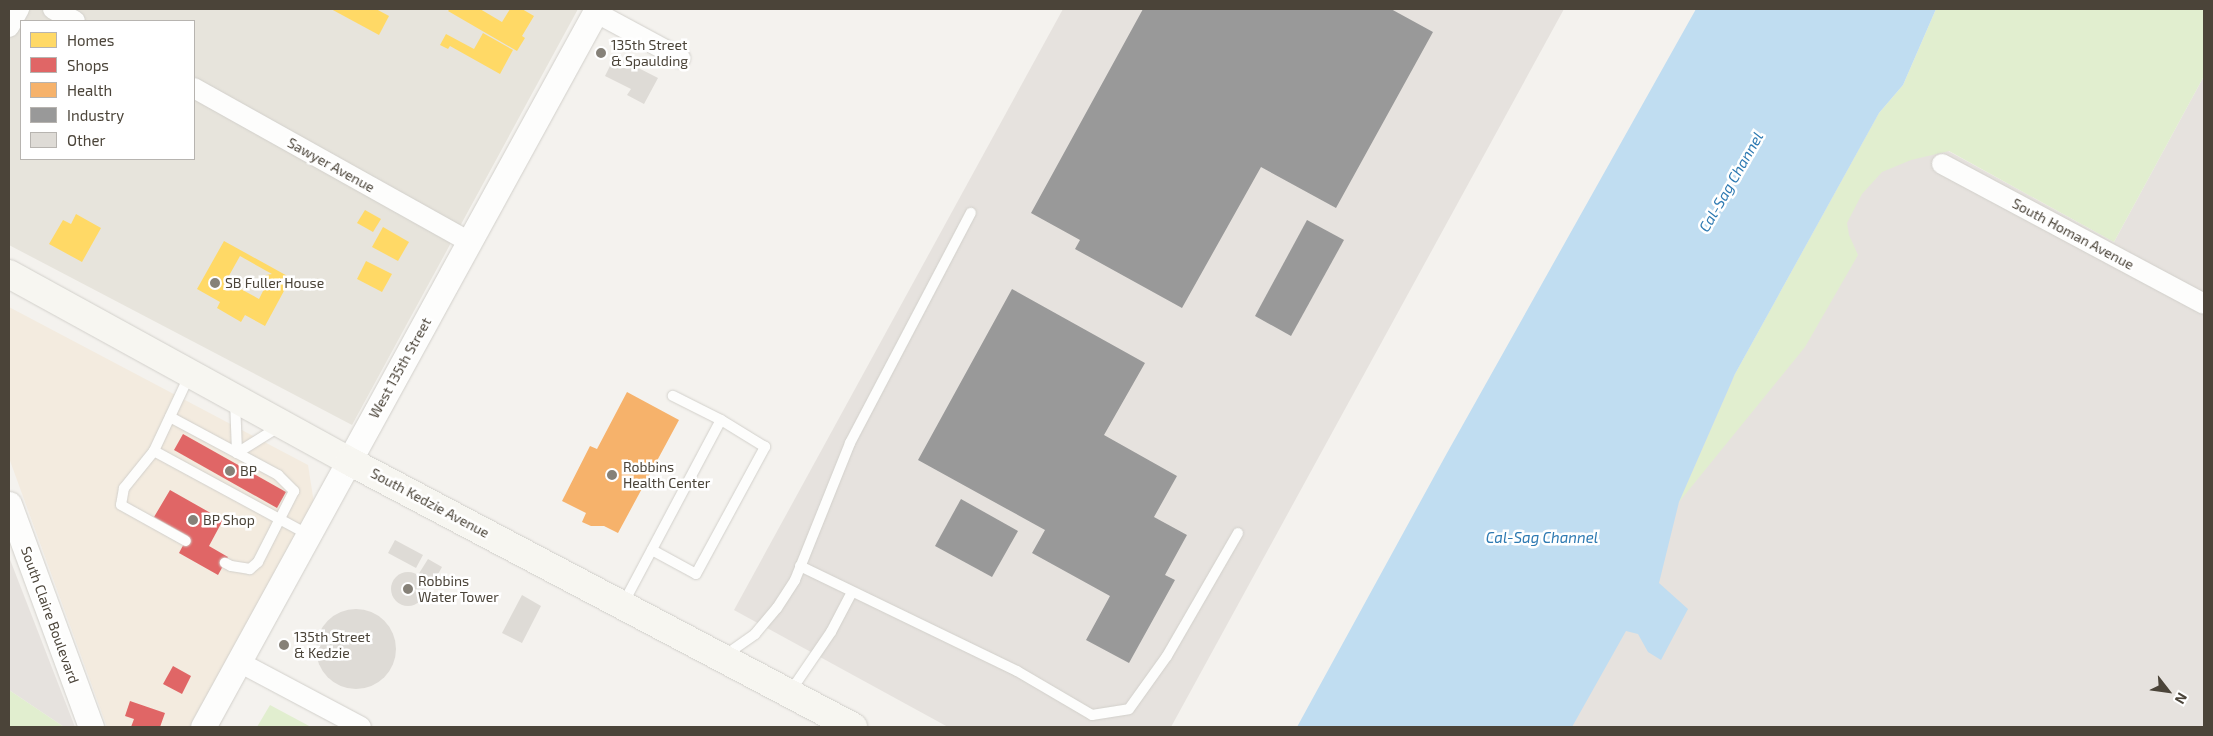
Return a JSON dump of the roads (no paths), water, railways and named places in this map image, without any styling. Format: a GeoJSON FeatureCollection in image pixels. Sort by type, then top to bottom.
{"type":"FeatureCollection","features":[{"type":"Feature","properties":{"kind":"main road","name":"South Kedzie Avenue"},"geometry":{"type":"LineString","coordinates":[[9,274],[349,461],[790,692],[852,727]]}},
{"type":"Feature","properties":{"kind":"street"},"geometry":{"type":"LineString","coordinates":[[9,27],[19,9]]}},
{"type":"Feature","properties":{"kind":"street"},"geometry":{"type":"LineString","coordinates":[[53,9],[73,20]]}},
{"type":"Feature","properties":{"kind":"street"},"geometry":{"type":"LineString","coordinates":[[591,12],[680,58]]}},
{"type":"Feature","properties":{"kind":"street","name":"West 135th Street"},"geometry":{"type":"LineString","coordinates":[[203,727],[469,242],[591,12]]}},
{"type":"Feature","properties":{"kind":"street","name":"Sawyer Avenue"},"geometry":{"type":"LineString","coordinates":[[195,89],[469,242]]}},
{"type":"Feature","properties":{"kind":"street","name":"South Homan Avenue"},"geometry":{"type":"LineString","coordinates":[[1942,164],[2204,304]]}},
{"type":"Feature","properties":{"kind":"street","name":"South Claire Boulevard"},"geometry":{"type":"LineString","coordinates":[[9,504],[91,727]]}},
{"type":"Feature","properties":{"kind":"street"},"geometry":{"type":"LineString","coordinates":[[239,662],[361,727]]}},
{"type":"Feature","properties":{"kind":"lane"},"geometry":{"type":"LineString","coordinates":[[723,657],[754,634],[776,608],[795,580],[850,443],[971,213]]}},
{"type":"Feature","properties":{"kind":"lane"},"geometry":{"type":"LineString","coordinates":[[186,541],[121,505],[124,488],[154,451],[190,374]]}},
{"type":"Feature","properties":{"kind":"lane"},"geometry":{"type":"LineString","coordinates":[[652,550],[696,574],[765,447],[721,420],[674,396]]}},
{"type":"Feature","properties":{"kind":"lane"},"geometry":{"type":"LineString","coordinates":[[235,398],[236,452]]}},
{"type":"Feature","properties":{"kind":"lane"},"geometry":{"type":"LineString","coordinates":[[170,417],[278,474],[294,491],[281,520],[258,562],[250,570],[225,563]]}},
{"type":"Feature","properties":{"kind":"lane"},"geometry":{"type":"LineString","coordinates":[[623,604],[721,420]]}},
{"type":"Feature","properties":{"kind":"lane"},"geometry":{"type":"LineString","coordinates":[[236,452],[283,424]]}},
{"type":"Feature","properties":{"kind":"lane"},"geometry":{"type":"LineString","coordinates":[[154,451],[308,535]]}},
{"type":"Feature","properties":{"kind":"lane"},"geometry":{"type":"LineString","coordinates":[[800,566],[1017,671],[1092,715],[1129,709],[1167,656],[1238,533]]}},
{"type":"Feature","properties":{"kind":"lane"},"geometry":{"type":"LineString","coordinates":[[790,692],[831,632],[852,592]]}},
{"type":"Feature","properties":{"kind":"water","name":"Cal-Sag Channel"},"geometry":{"type":"Polygon","coordinates":[[[1696,9],[1936,9],[1903,85],[1879,113],[1735,374],[1679,502],[1659,583],[1688,609],[1661,660],[1648,652],[1638,634],[1626,631],[1572,727],[1297,727],[1447,453],[1696,9]]]}},
{"type":"Feature","properties":{"kind":"place","name":"135th Street & Spaulding"},"geometry":{"type":"Point","coordinates":[601,53]}},
{"type":"Feature","properties":{"kind":"place","name":"SB Fuller House"},"geometry":{"type":"Point","coordinates":[215,283]}},
{"type":"Feature","properties":{"kind":"place","name":"BP"},"geometry":{"type":"Point","coordinates":[230,471]}},
{"type":"Feature","properties":{"kind":"place","name":"Robbins Health Center"},"geometry":{"type":"Point","coordinates":[612,475]}},
{"type":"Feature","properties":{"kind":"place","name":"BP Shop"},"geometry":{"type":"Point","coordinates":[193,520]}},
{"type":"Feature","properties":{"kind":"place","name":"Robbins Water Tower"},"geometry":{"type":"Point","coordinates":[408,589]}},
{"type":"Feature","properties":{"kind":"place","name":"135th Street & Kedzie"},"geometry":{"type":"Point","coordinates":[284,645]}}]}
